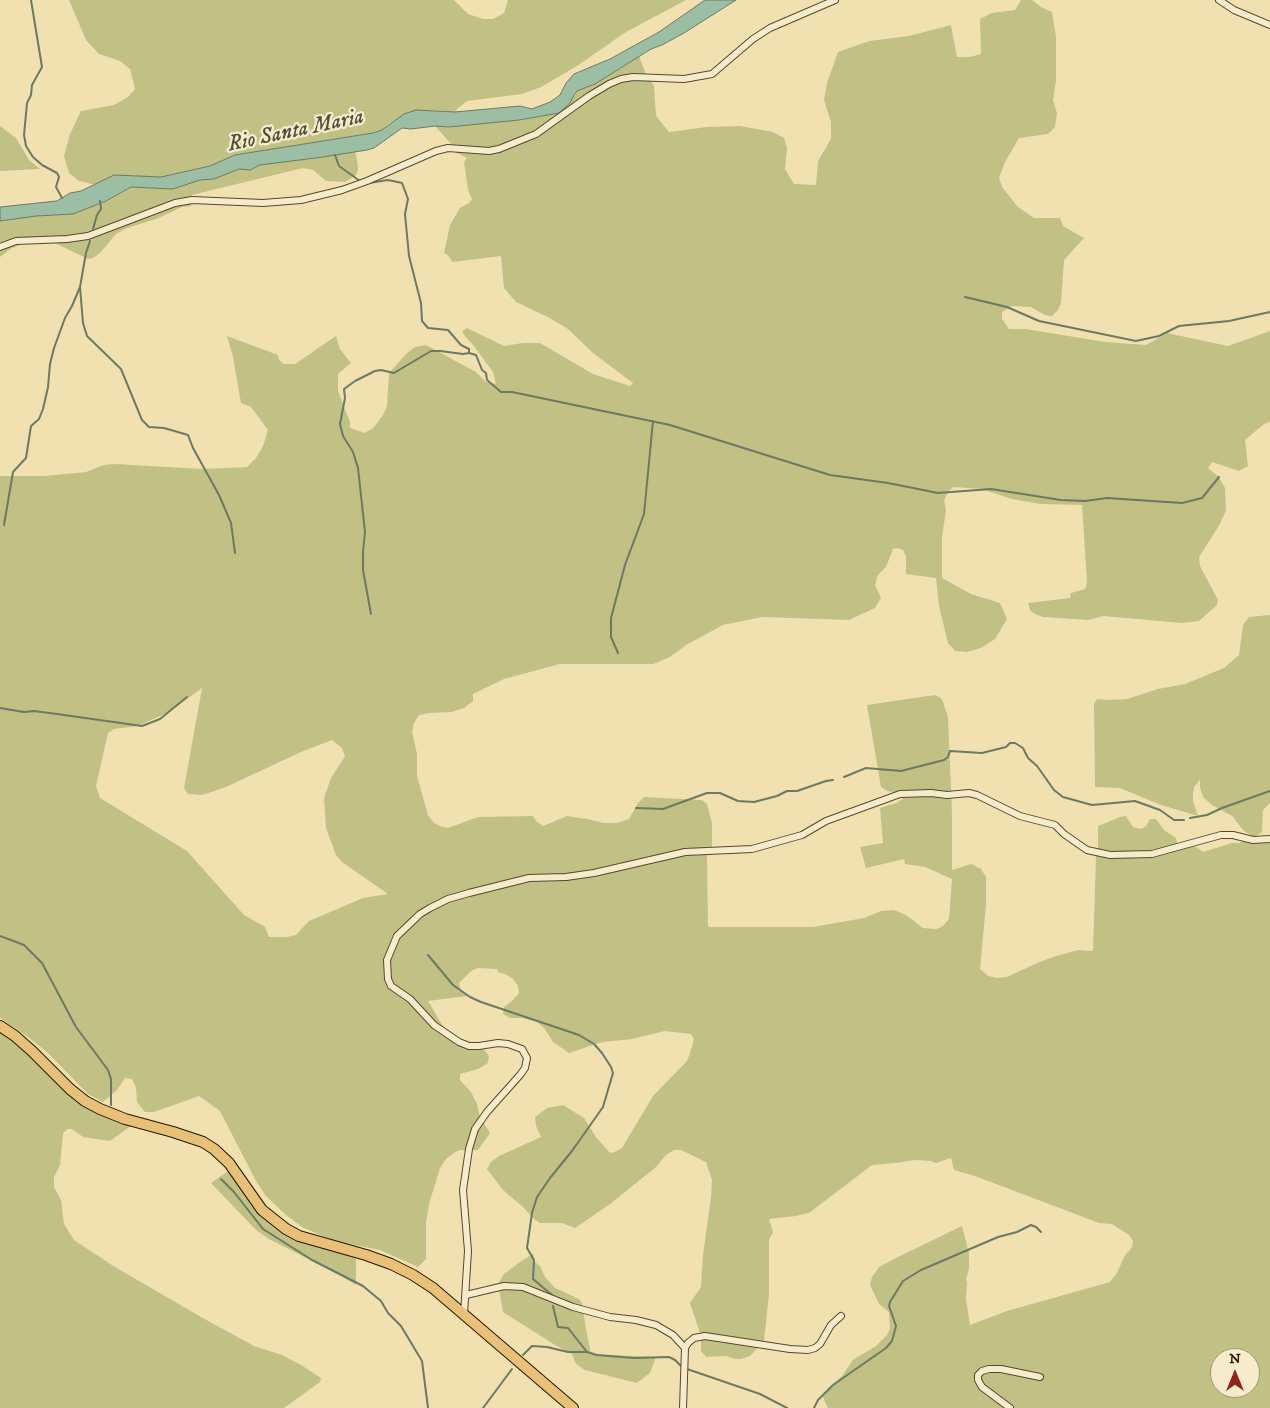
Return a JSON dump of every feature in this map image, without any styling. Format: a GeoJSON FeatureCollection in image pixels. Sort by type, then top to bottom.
{"type":"FeatureCollection","features":[{"type":"Feature","properties":{"kind":"main road"},"geometry":{"type":"LineString","coordinates":[[0,1026],[16,1036],[70,1089],[85,1101],[125,1119],[203,1142],[214,1149],[229,1163],[262,1210],[286,1229],[299,1236],[391,1264],[433,1288],[574,1408]]}},
{"type":"Feature","properties":{"kind":"street"},"geometry":{"type":"LineString","coordinates":[[0,247],[16,241],[67,239],[88,236],[175,203],[192,200],[244,203],[282,202],[311,198],[367,182],[436,151],[448,148],[490,151],[499,149],[536,134],[589,96],[621,79],[633,77],[684,79],[712,74],[753,39],[770,28],[835,0]]}},
{"type":"Feature","properties":{"kind":"street"},"geometry":{"type":"LineString","coordinates":[[1219,0],[1234,10],[1270,25]]}},
{"type":"Feature","properties":{"kind":"street"},"geometry":{"type":"LineString","coordinates":[[464,1314],[468,1251],[463,1190],[470,1149],[475,1129],[487,1112],[520,1075],[525,1068],[527,1058],[522,1049],[508,1044],[469,1046],[459,1042],[434,1025],[410,999],[391,986],[388,979],[387,960],[391,950],[398,936],[420,914],[448,899],[529,878],[566,877],[594,873],[685,852],[752,850],[802,835],[826,821],[900,794],[977,794],[1020,816],[1055,825],[1064,834],[1087,850],[1110,855],[1152,854],[1221,835],[1233,835],[1252,840],[1270,839]]}},
{"type":"Feature","properties":{"kind":"street"},"geometry":{"type":"LineString","coordinates":[[466,1295],[504,1286],[523,1287],[573,1307],[610,1317],[656,1325],[673,1335],[685,1348]]}},
{"type":"Feature","properties":{"kind":"street"},"geometry":{"type":"LineString","coordinates":[[683,1408],[685,1348],[688,1342],[694,1338],[705,1336],[790,1350],[808,1350],[820,1344],[832,1325],[841,1316]]}},
{"type":"Feature","properties":{"kind":"street"},"geometry":{"type":"LineString","coordinates":[[1010,1408],[982,1387],[978,1380],[978,1375],[982,1371],[989,1369],[1000,1369],[1040,1377]]}},
{"type":"Feature","properties":{"kind":"green space"},"geometry":{"type":"Polygon","coordinates":[[[69,0],[454,0],[468,14],[483,19],[493,19],[504,13],[508,0],[686,0],[626,32],[577,66],[541,87],[522,94],[467,101],[456,112],[426,110],[390,123],[382,130],[373,133],[235,155],[210,166],[161,177],[114,175],[96,185],[79,181],[69,173],[64,156],[70,134],[81,111],[114,105],[128,97],[135,89],[130,69],[120,61],[99,54],[86,40],[69,0]]]}},
{"type":"Feature","properties":{"kind":"green space"},"geometry":{"type":"Polygon","coordinates":[[[1021,0],[1032,0],[1052,12],[1056,37],[1056,81],[1053,100],[1057,113],[1055,127],[1048,134],[1019,138],[1005,162],[999,178],[1002,187],[1018,207],[1034,218],[1060,218],[1063,226],[1084,238],[1064,260],[1061,303],[1058,310],[1052,316],[1045,315],[1031,307],[1012,306],[1002,312],[1002,319],[1009,329],[1026,329],[1105,342],[1146,345],[1167,333],[1228,346],[1270,331],[1270,422],[1264,424],[1245,440],[1248,466],[1239,471],[1212,462],[1208,468],[1219,477],[1225,488],[1226,510],[1220,524],[1199,557],[1200,566],[1218,600],[1217,605],[1199,621],[1182,623],[1103,616],[1088,620],[1043,617],[1035,614],[1030,610],[1028,603],[1070,598],[1071,593],[1085,589],[1087,582],[1082,505],[1040,504],[1012,499],[981,489],[953,487],[948,492],[944,501],[946,510],[942,537],[942,578],[971,594],[1000,603],[1007,619],[995,639],[981,648],[967,652],[955,651],[948,643],[939,606],[936,578],[906,574],[906,557],[903,550],[893,549],[886,567],[878,575],[875,585],[881,598],[875,608],[849,620],[762,617],[723,625],[686,645],[670,657],[653,664],[560,664],[504,679],[473,694],[473,701],[464,708],[451,712],[419,715],[414,723],[412,732],[417,754],[417,776],[428,815],[434,823],[448,828],[478,817],[533,816],[543,826],[567,816],[604,823],[617,823],[629,819],[638,803],[644,797],[702,800],[707,804],[712,823],[712,854],[707,855],[708,926],[710,927],[813,927],[864,918],[881,911],[894,910],[906,915],[923,928],[936,929],[943,926],[949,919],[952,879],[925,867],[905,864],[904,859],[866,868],[860,847],[883,843],[880,808],[903,799],[902,794],[887,791],[881,787],[867,705],[935,695],[942,699],[948,717],[952,870],[971,864],[981,869],[986,877],[986,905],[980,969],[988,976],[997,978],[1007,977],[1056,956],[1078,950],[1093,951],[1098,826],[1126,816],[1133,827],[1141,829],[1146,826],[1150,819],[1156,819],[1164,830],[1176,838],[1177,843],[1182,846],[1196,847],[1203,852],[1232,843],[1239,843],[1253,837],[1243,830],[1232,816],[1212,805],[1203,797],[1200,780],[1194,787],[1193,794],[1193,801],[1198,816],[1161,805],[1120,788],[1095,787],[1094,704],[1097,699],[1127,699],[1158,689],[1185,684],[1224,668],[1239,655],[1243,625],[1249,617],[1270,615],[1270,803],[1263,810],[1262,832],[1254,837],[1270,838],[1270,1408],[828,1408],[822,1395],[842,1376],[853,1360],[876,1346],[887,1335],[890,1328],[889,1312],[879,1304],[870,1285],[872,1277],[879,1267],[962,1226],[969,1253],[966,1299],[970,1325],[1007,1311],[1110,1282],[1132,1247],[1133,1241],[1129,1235],[1112,1224],[1099,1223],[975,1176],[954,1170],[951,1158],[936,1163],[914,1160],[872,1165],[809,1213],[769,1219],[773,1232],[769,1240],[769,1294],[764,1341],[750,1356],[741,1359],[726,1356],[706,1357],[701,1351],[701,1336],[690,1303],[701,1287],[712,1180],[706,1162],[681,1150],[674,1150],[610,1204],[575,1228],[562,1223],[540,1223],[534,1219],[503,1190],[487,1169],[491,1162],[499,1156],[541,1137],[536,1126],[535,1117],[547,1108],[563,1105],[584,1118],[596,1137],[610,1153],[622,1148],[653,1096],[687,1061],[694,1039],[691,1034],[665,1031],[632,1039],[602,1042],[569,1053],[553,1042],[544,1028],[537,1022],[522,1018],[510,1018],[503,1014],[504,1007],[519,993],[518,986],[513,979],[498,972],[497,969],[478,968],[471,971],[459,983],[460,988],[467,996],[428,1001],[447,1033],[465,1044],[483,1048],[489,1056],[488,1063],[478,1069],[460,1074],[460,1080],[471,1092],[477,1104],[480,1117],[490,1133],[478,1150],[460,1150],[446,1159],[440,1168],[429,1204],[426,1223],[426,1259],[418,1267],[380,1250],[339,1242],[320,1235],[302,1227],[286,1215],[266,1196],[256,1181],[220,1111],[199,1096],[154,1112],[145,1112],[137,1102],[136,1088],[132,1079],[125,1078],[117,1090],[103,1102],[88,1094],[48,1053],[0,1018],[0,476],[45,476],[86,472],[104,465],[115,464],[203,469],[247,467],[256,458],[263,446],[268,430],[251,407],[241,403],[233,357],[227,336],[278,355],[279,360],[284,364],[295,364],[336,336],[340,349],[351,363],[338,374],[338,391],[350,422],[350,428],[365,433],[373,428],[387,406],[389,373],[415,347],[426,345],[476,372],[486,382],[496,384],[493,372],[464,335],[462,331],[467,328],[504,346],[540,343],[593,374],[630,386],[633,383],[593,353],[568,329],[516,302],[504,288],[501,256],[452,262],[448,255],[444,253],[450,225],[460,208],[472,199],[468,190],[464,162],[467,158],[449,149],[453,146],[435,126],[449,127],[519,120],[559,113],[577,91],[595,84],[639,56],[645,72],[654,86],[656,116],[669,132],[707,127],[740,126],[773,132],[784,138],[787,148],[785,169],[794,184],[816,185],[818,161],[831,139],[831,122],[824,100],[827,83],[838,52],[869,41],[909,36],[951,25],[957,57],[970,57],[981,54],[980,19],[992,13],[1015,10],[1021,0]],[[202,688],[169,712],[138,726],[114,729],[108,733],[96,786],[100,798],[187,851],[244,915],[265,927],[269,937],[296,935],[309,921],[363,898],[388,894],[342,862],[336,855],[326,828],[324,798],[331,778],[345,756],[342,748],[332,740],[301,752],[226,787],[202,795],[188,794],[184,788],[202,688]]]}},
{"type":"Feature","properties":{"kind":"green space"},"geometry":{"type":"Polygon","coordinates":[[[0,126],[16,138],[29,160],[40,169],[0,171],[0,126]]]}},
{"type":"Feature","properties":{"kind":"green space"},"geometry":{"type":"Polygon","coordinates":[[[355,151],[358,170],[356,175],[345,182],[326,181],[313,170],[303,168],[192,195],[191,206],[182,207],[156,219],[127,228],[116,234],[100,253],[93,258],[88,259],[53,242],[26,243],[12,248],[0,257],[0,221],[36,216],[73,214],[106,201],[131,187],[173,189],[200,180],[214,179],[239,169],[250,170],[260,165],[355,151]]]}},
{"type":"Feature","properties":{"kind":"green space"},"geometry":{"type":"Polygon","coordinates":[[[0,1030],[58,1078],[132,1125],[110,1141],[83,1137],[72,1129],[68,1129],[63,1133],[60,1165],[54,1177],[54,1187],[61,1200],[64,1224],[74,1240],[115,1267],[201,1317],[254,1346],[282,1355],[301,1365],[321,1378],[320,1382],[284,1408],[0,1408],[0,1030]]]}},
{"type":"Feature","properties":{"kind":"green space"},"geometry":{"type":"Polygon","coordinates":[[[234,1167],[247,1186],[280,1223],[356,1255],[356,1285],[323,1265],[269,1239],[256,1230],[211,1183],[234,1167]]]}},
{"type":"Feature","properties":{"kind":"green space"},"geometry":{"type":"Polygon","coordinates":[[[533,1254],[535,1262],[540,1266],[545,1277],[555,1288],[579,1299],[582,1303],[591,1354],[656,1357],[650,1373],[637,1383],[585,1370],[576,1364],[572,1354],[503,1312],[498,1284],[504,1274],[533,1254]]]}},
{"type":"Feature","properties":{"kind":"shaded area"},"geometry":{"type":"Polygon","coordinates":[[[705,0],[736,0],[684,33],[651,49],[595,84],[577,91],[570,103],[559,113],[519,120],[449,127],[402,128],[374,148],[367,150],[260,165],[250,170],[239,169],[214,179],[200,180],[173,189],[131,187],[106,201],[73,214],[36,216],[0,221],[0,207],[57,201],[70,193],[81,191],[114,175],[161,177],[210,166],[235,155],[373,133],[382,130],[404,114],[416,110],[455,112],[520,106],[532,109],[550,102],[560,95],[566,83],[574,74],[610,59],[659,32],[705,0]]]}},
{"type":"Feature","properties":{"kind":"waterway"},"geometry":{"type":"LineString","coordinates":[[31,0],[42,67],[32,85],[31,95],[27,103],[24,135],[26,146],[33,157],[42,165],[57,173],[59,177],[56,187],[62,198]]}},
{"type":"Feature","properties":{"kind":"waterway"},"geometry":{"type":"LineString","coordinates":[[335,155],[339,166],[360,181]]}},
{"type":"Feature","properties":{"kind":"waterway"},"geometry":{"type":"LineString","coordinates":[[369,183],[388,180],[402,183],[408,199],[405,214],[409,256],[421,303],[422,321],[428,328],[448,330],[461,345],[469,349],[469,353]]}},
{"type":"Feature","properties":{"kind":"waterway"},"geometry":{"type":"LineString","coordinates":[[93,229],[101,209],[100,201]]}},
{"type":"Feature","properties":{"kind":"waterway"},"geometry":{"type":"LineString","coordinates":[[4,525],[13,472],[26,458],[31,426],[39,419],[43,409],[54,348],[65,318],[80,287],[90,241]]}},
{"type":"Feature","properties":{"kind":"waterway"},"geometry":{"type":"LineString","coordinates":[[80,287],[83,323],[87,336],[121,369],[142,420],[149,427],[164,428],[188,435],[193,448],[219,495],[231,523],[235,553]]}},
{"type":"Feature","properties":{"kind":"waterway"},"geometry":{"type":"LineString","coordinates":[[965,297],[1007,307],[1039,321],[1136,341],[1159,336],[1179,326],[1229,321],[1270,312]]}},
{"type":"Feature","properties":{"kind":"waterway"},"geometry":{"type":"LineString","coordinates":[[371,614],[363,570],[365,532],[358,468],[353,452],[343,436],[340,424],[345,398],[344,389],[375,371],[381,370],[394,373],[431,351],[476,355],[482,370],[486,373],[487,380],[501,392],[512,392],[670,425],[830,475],[888,483],[938,493],[991,489],[1061,500],[1085,501],[1107,498],[1182,503],[1202,498],[1219,477]]}},
{"type":"Feature","properties":{"kind":"waterway"},"geometry":{"type":"LineString","coordinates":[[618,653],[611,637],[611,618],[625,565],[644,514],[653,421]]}},
{"type":"Feature","properties":{"kind":"waterway"},"geometry":{"type":"LineString","coordinates":[[0,708],[142,726],[160,719],[187,697]]}},
{"type":"Feature","properties":{"kind":"waterway"},"geometry":{"type":"LineString","coordinates":[[844,777],[866,768],[901,771],[944,760],[948,757],[950,751],[982,753],[1015,743],[1023,748],[1028,758],[1037,766],[1054,790],[1063,797],[1092,805],[1135,801],[1160,810],[1174,820],[1184,820]]}},
{"type":"Feature","properties":{"kind":"waterway"},"geometry":{"type":"LineString","coordinates":[[636,808],[663,809],[707,793],[720,793],[738,801],[754,802],[777,796],[787,791],[797,791],[833,780]]}},
{"type":"Feature","properties":{"kind":"waterway"},"geometry":{"type":"LineString","coordinates":[[1190,818],[1207,815],[1270,791]]}},
{"type":"Feature","properties":{"kind":"waterway"},"geometry":{"type":"LineString","coordinates":[[0,936],[24,945],[42,963],[76,1027],[108,1070],[111,1079],[111,1105]]}},
{"type":"Feature","properties":{"kind":"waterway"},"geometry":{"type":"LineString","coordinates":[[428,955],[453,985],[470,997],[579,1035],[594,1044],[611,1067],[613,1073],[603,1107],[537,1197],[532,1213],[527,1248],[534,1260],[533,1279],[552,1295]]}},
{"type":"Feature","properties":{"kind":"waterway"},"geometry":{"type":"LineString","coordinates":[[221,1179],[234,1192],[263,1229],[312,1260],[363,1286],[381,1301],[388,1313],[401,1326],[422,1361],[428,1408]]}},
{"type":"Feature","properties":{"kind":"waterway"},"geometry":{"type":"LineString","coordinates":[[814,1408],[818,1400],[833,1385],[886,1348],[892,1341],[896,1326],[889,1306],[903,1281],[921,1270],[1031,1225],[1041,1232]]}},
{"type":"Feature","properties":{"kind":"waterway"},"geometry":{"type":"LineString","coordinates":[[553,1306],[558,1327],[568,1328],[587,1352]]}},
{"type":"Feature","properties":{"kind":"waterway"},"geometry":{"type":"LineString","coordinates":[[523,1355],[532,1346],[547,1347],[568,1352],[587,1352],[597,1355],[634,1358],[669,1357],[681,1366]]}},
{"type":"Feature","properties":{"kind":"waterway"},"geometry":{"type":"LineString","coordinates":[[483,1408],[512,1369]]}},
{"type":"Feature","properties":{"kind":"waterway"},"geometry":{"type":"LineString","coordinates":[[687,1369],[760,1394],[787,1408]]}},
{"type":"Feature","properties":{"kind":"water label","name":"Rio Santa Maria"},"geometry":{"type":"Point","coordinates":[296,132]}}]}
